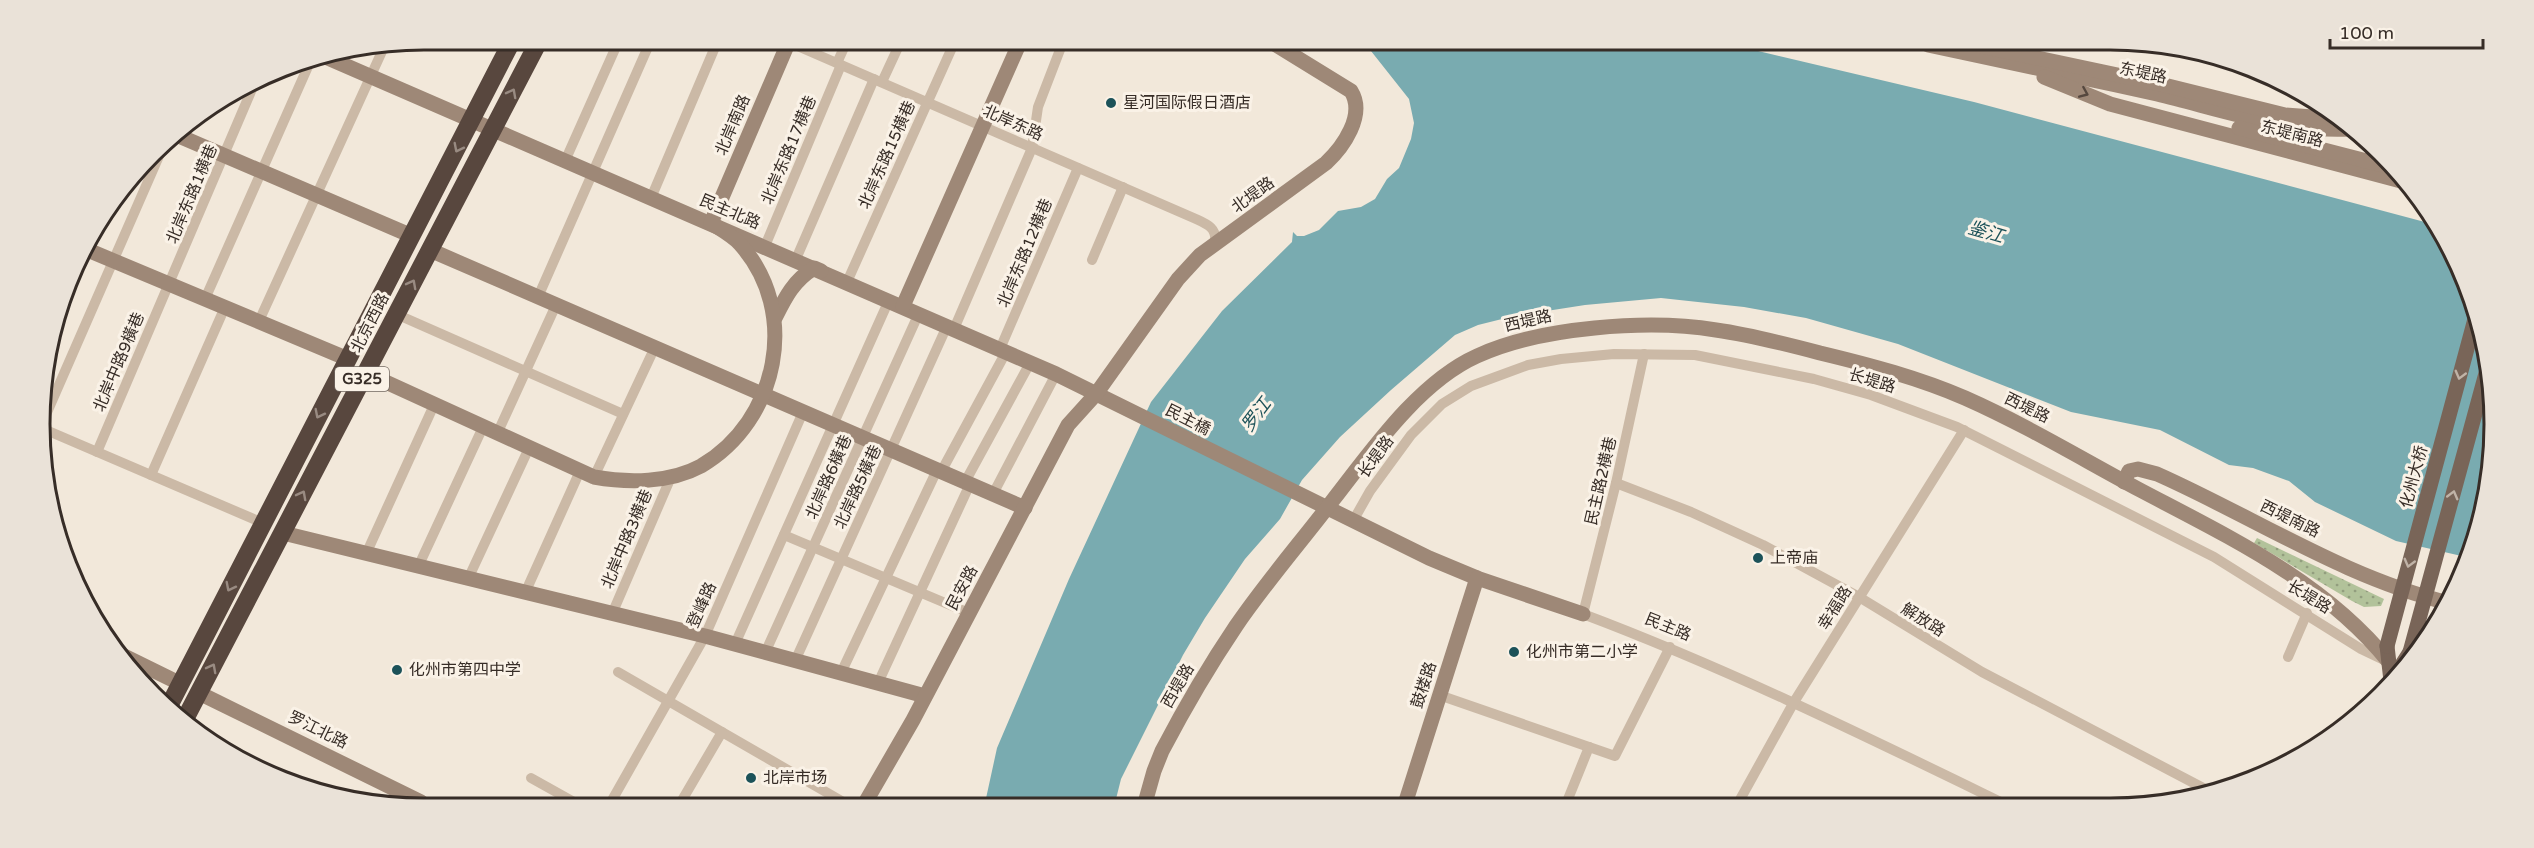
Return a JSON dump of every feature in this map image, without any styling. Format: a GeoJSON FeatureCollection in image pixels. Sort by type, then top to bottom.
{"type":"FeatureCollection","features":[{"type":"Feature","properties":{"kind":"highway","name":"北京西路"},"geometry":{"type":"LineString","coordinates":[[172,701],[508,49]]}},
{"type":"Feature","properties":{"kind":"highway","name":"北京西路"},"geometry":{"type":"LineString","coordinates":[[188,714],[535,49]]}},
{"type":"Feature","properties":{"kind":"main road","name":"化州大桥"},"geometry":{"type":"LineString","coordinates":[[2393,668],[2387,646],[2472,329]]}},
{"type":"Feature","properties":{"kind":"main road"},"geometry":{"type":"LineString","coordinates":[[2412,645],[2482,387]]}},
{"type":"Feature","properties":{"kind":"street"},"geometry":{"type":"LineString","coordinates":[[565,161],[615,49]]}},
{"type":"Feature","properties":{"kind":"street"},"geometry":{"type":"LineString","coordinates":[[538,297],[647,49]]}},
{"type":"Feature","properties":{"kind":"street"},"geometry":{"type":"LineString","coordinates":[[651,198],[714,49]]}},
{"type":"Feature","properties":{"kind":"street","name":"北岸南路"},"geometry":{"type":"LineString","coordinates":[[711,223],[785,49]]}},
{"type":"Feature","properties":{"kind":"street","name":"北岸东路"},"geometry":{"type":"LineString","coordinates":[[806,49],[1123,187],[1214,235]]}},
{"type":"Feature","properties":{"kind":"street","name":"北岸东路17横巷"},"geometry":{"type":"LineString","coordinates":[[765,246],[844,49]]}},
{"type":"Feature","properties":{"kind":"street"},"geometry":{"type":"LineString","coordinates":[[796,259],[878,81],[896,49]]}},
{"type":"Feature","properties":{"kind":"street","name":"北岸东路15横巷"},"geometry":{"type":"LineString","coordinates":[[847,282],[951,49]]}},
{"type":"Feature","properties":{"kind":"street"},"geometry":{"type":"LineString","coordinates":[[735,644],[833,425],[896,303],[1017,49]]}},
{"type":"Feature","properties":{"kind":"street","name":"北岸路5橫巷"},"geometry":{"type":"LineString","coordinates":[[795,661],[1032,148],[1038,107],[1060,49]]}},
{"type":"Feature","properties":{"kind":"street","name":"北堤路"},"geometry":{"type":"LineString","coordinates":[[1096,394],[1178,279],[1200,255],[1214,235],[1232,232],[1326,163],[1343,145],[1349,134],[1354,115],[1354,95],[1351,91],[1283,49]]}},
{"type":"Feature","properties":{"kind":"street","name":"东堤路"},"geometry":{"type":"LineString","coordinates":[[1946,49],[2231,107],[2333,123]]}},
{"type":"Feature","properties":{"kind":"street","name":"东堤路"},"geometry":{"type":"LineString","coordinates":[[1993,49],[2231,107]]}},
{"type":"Feature","properties":{"kind":"street"},"geometry":{"type":"LineString","coordinates":[[259,321],[382,52]]}},
{"type":"Feature","properties":{"kind":"street","name":"民主北路"},"geometry":{"type":"LineString","coordinates":[[334,61],[919,313],[1056,374],[1116,404]]}},
{"type":"Feature","properties":{"kind":"street"},"geometry":{"type":"LineString","coordinates":[[2011,63],[2110,104],[2242,134]]}},
{"type":"Feature","properties":{"kind":"street"},"geometry":{"type":"LineString","coordinates":[[205,299],[307,68]]}},
{"type":"Feature","properties":{"kind":"street","name":"北岸东路1横巷"},"geometry":{"type":"LineString","coordinates":[[170,284],[251,92]]}},
{"type":"Feature","properties":{"kind":"street"},"geometry":{"type":"LineString","coordinates":[[2231,107],[2242,134]]}},
{"type":"Feature","properties":{"kind":"street"},"geometry":{"type":"LineString","coordinates":[[2328,150],[2336,125]]}},
{"type":"Feature","properties":{"kind":"street","name":"东堤南路"},"geometry":{"type":"LineString","coordinates":[[2242,134],[2328,150],[2380,164]]}},
{"type":"Feature","properties":{"kind":"street","name":"东堤南路"},"geometry":{"type":"LineString","coordinates":[[2242,134],[2393,179]]}},
{"type":"Feature","properties":{"kind":"street"},"geometry":{"type":"LineString","coordinates":[[183,138],[412,236]]}},
{"type":"Feature","properties":{"kind":"street"},"geometry":{"type":"LineString","coordinates":[[50,406],[157,161]]}},
{"type":"Feature","properties":{"kind":"street","name":"北岸东路12横巷"},"geometry":{"type":"LineString","coordinates":[[841,673],[939,471],[1003,351],[1077,168]]}},
{"type":"Feature","properties":{"kind":"street"},"geometry":{"type":"LineString","coordinates":[[1092,260],[1123,187]]}},
{"type":"Feature","properties":{"kind":"street"},"geometry":{"type":"LineString","coordinates":[[366,373],[587,474],[610,480],[639,481],[671,477],[701,466],[734,439],[753,413],[772,370],[777,348],[775,318],[768,290],[757,266],[739,243],[711,223]]}},
{"type":"Feature","properties":{"kind":"street"},"geometry":{"type":"LineString","coordinates":[[430,250],[1024,508]]}},
{"type":"Feature","properties":{"kind":"street"},"geometry":{"type":"LineString","coordinates":[[92,252],[348,358]]}},
{"type":"Feature","properties":{"kind":"street"},"geometry":{"type":"LineString","coordinates":[[775,318],[790,288],[801,276],[814,268],[830,274]]}},
{"type":"Feature","properties":{"kind":"street","name":"北岸中路9橫巷"},"geometry":{"type":"LineString","coordinates":[[97,452],[170,284]]}},
{"type":"Feature","properties":{"kind":"street"},"geometry":{"type":"LineString","coordinates":[[497,434],[556,304]]}},
{"type":"Feature","properties":{"kind":"street"},"geometry":{"type":"LineString","coordinates":[[151,475],[225,307]]}},
{"type":"Feature","properties":{"kind":"street","name":"北岸路6橫巷"},"geometry":{"type":"LineString","coordinates":[[765,652],[919,313]]}},
{"type":"Feature","properties":{"kind":"street"},"geometry":{"type":"LineString","coordinates":[[396,314],[623,414]]}},
{"type":"Feature","properties":{"kind":"street","name":"西堤路"},"geometry":{"type":"LineString","coordinates":[[1146,798],[1162,751],[1216,657],[1256,598],[1365,460],[1420,398],[1445,375],[1465,362],[1514,341],[1537,336],[1631,327],[1713,329],[1816,351],[1908,376],[1966,399],[2050,439],[2124,482],[2232,538],[2291,574],[2321,596],[2375,644],[2393,668]]}},
{"type":"Feature","properties":{"kind":"street"},"geometry":{"type":"LineString","coordinates":[[525,593],[587,474],[623,414],[655,347]]}},
{"type":"Feature","properties":{"kind":"street","name":"长堤路"},"geometry":{"type":"LineString","coordinates":[[1353,521],[1370,491],[1411,435],[1428,416],[1459,392],[1488,378],[1544,361],[1644,354],[1695,355],[1814,379],[1871,395],[1964,430],[2214,557],[2393,668]]}},
{"type":"Feature","properties":{"kind":"street","name":"民主路2横巷"},"geometry":{"type":"LineString","coordinates":[[1583,614],[1616,483],[1644,354]]}},
{"type":"Feature","properties":{"kind":"street"},"geometry":{"type":"LineString","coordinates":[[878,683],[968,483],[1030,363]]}},
{"type":"Feature","properties":{"kind":"street"},"geometry":{"type":"LineString","coordinates":[[993,494],[1056,374]]}},
{"type":"Feature","properties":{"kind":"street","name":"民安路"},"geometry":{"type":"LineString","coordinates":[[868,798],[925,696],[1068,425],[1096,394]]}},
{"type":"Feature","properties":{"kind":"street","name":"民主橋"},"geometry":{"type":"LineString","coordinates":[[1116,404],[1308,501]]}},
{"type":"Feature","properties":{"kind":"street"},"geometry":{"type":"LineString","coordinates":[[366,554],[434,405]]}},
{"type":"Feature","properties":{"kind":"street","name":"登峰路"},"geometry":{"type":"LineString","coordinates":[[613,798],[705,636],[803,412]]}},
{"type":"Feature","properties":{"kind":"street"},"geometry":{"type":"LineString","coordinates":[[418,567],[483,427]]}},
{"type":"Feature","properties":{"kind":"street","name":"幸福路"},"geometry":{"type":"LineString","coordinates":[[1741,798],[1794,702],[1964,430]]}},
{"type":"Feature","properties":{"kind":"street"},"geometry":{"type":"LineString","coordinates":[[50,432],[263,523]]}},
{"type":"Feature","properties":{"kind":"street"},"geometry":{"type":"LineString","coordinates":[[468,579],[529,448]]}},
{"type":"Feature","properties":{"kind":"street","name":"西堤南路"},"geometry":{"type":"LineString","coordinates":[[2124,482],[2129,471],[2135,469],[2157,474],[2372,578],[2413,594],[2440,601]]}},
{"type":"Feature","properties":{"kind":"street","name":"北岸中路3横巷"},"geometry":{"type":"LineString","coordinates":[[612,614],[671,477]]}},
{"type":"Feature","properties":{"kind":"street","name":"解放路"},"geometry":{"type":"LineString","coordinates":[[1616,483],[1736,532],[1859,597],[1982,672],[2202,787]]}},
{"type":"Feature","properties":{"kind":"street","name":"民主路"},"geometry":{"type":"LineString","coordinates":[[1308,501],[1477,578],[1670,646],[1794,702],[1993,798]]}},
{"type":"Feature","properties":{"kind":"street"},"geometry":{"type":"LineString","coordinates":[[283,533],[705,636],[925,696]]}},
{"type":"Feature","properties":{"kind":"street"},"geometry":{"type":"LineString","coordinates":[[784,535],[969,613]]}},
{"type":"Feature","properties":{"kind":"street","name":"鼓楼路"},"geometry":{"type":"LineString","coordinates":[[1407,798],[1477,578]]}},
{"type":"Feature","properties":{"kind":"street"},"geometry":{"type":"LineString","coordinates":[[2289,657],[2307,613]]}},
{"type":"Feature","properties":{"kind":"street"},"geometry":{"type":"LineString","coordinates":[[1439,695],[1615,756],[1670,646]]}},
{"type":"Feature","properties":{"kind":"street"},"geometry":{"type":"LineString","coordinates":[[134,661],[180,683]]}},
{"type":"Feature","properties":{"kind":"street"},"geometry":{"type":"LineString","coordinates":[[618,672],[836,798]]}},
{"type":"Feature","properties":{"kind":"street","name":"罗江北路"},"geometry":{"type":"LineString","coordinates":[[199,693],[413,798]]}},
{"type":"Feature","properties":{"kind":"street"},"geometry":{"type":"LineString","coordinates":[[683,798],[722,732]]}},
{"type":"Feature","properties":{"kind":"street"},"geometry":{"type":"LineString","coordinates":[[1568,798],[1589,747]]}},
{"type":"Feature","properties":{"kind":"street"},"geometry":{"type":"LineString","coordinates":[[531,778],[567,798]]}},
{"type":"Feature","properties":{"kind":"green space"},"geometry":{"type":"Polygon","coordinates":[[[2257,538],[2384,599],[2381,606],[2364,607],[2352,601],[2254,543],[2257,538]]]}},
{"type":"Feature","properties":{"kind":"water"},"geometry":{"type":"Polygon","coordinates":[[[1368,49],[1751,49],[1974,102],[2425,222],[2446,258],[2465,304],[2477,351],[2484,400],[2484,448],[2481,473],[2472,521],[2460,556],[2396,541],[2315,502],[2289,481],[2253,468],[2229,465],[2160,430],[2071,412],[1898,344],[1806,318],[1744,307],[1661,298],[1585,305],[1514,316],[1478,325],[1455,335],[1340,437],[1302,480],[1280,519],[1245,559],[1183,655],[1121,779],[1116,798],[986,798],[997,748],[1069,579],[1151,402],[1222,311],[1292,242],[1293,232],[1297,236],[1304,236],[1319,230],[1338,211],[1361,207],[1375,199],[1387,179],[1399,168],[1411,139],[1414,123],[1409,99],[1368,49]]]}},
{"type":"Feature","properties":{"kind":"place","name":"星河国际假日酒店"},"geometry":{"type":"Point","coordinates":[1111,103]}},
{"type":"Feature","properties":{"kind":"place","name":"上帝庙"},"geometry":{"type":"Point","coordinates":[1758,558]}},
{"type":"Feature","properties":{"kind":"place","name":"化州市第二小学"},"geometry":{"type":"Point","coordinates":[1514,652]}},
{"type":"Feature","properties":{"kind":"place","name":"化州市第四中学"},"geometry":{"type":"Point","coordinates":[397,670]}},
{"type":"Feature","properties":{"kind":"place","name":"北岸市场"},"geometry":{"type":"Point","coordinates":[751,778]}},
{"type":"Feature","properties":{"kind":"water label","name":"鉴江"},"geometry":{"type":"Point","coordinates":[1986,232]}},
{"type":"Feature","properties":{"kind":"water label","name":"罗江"},"geometry":{"type":"Point","coordinates":[1256,415]}}]}
